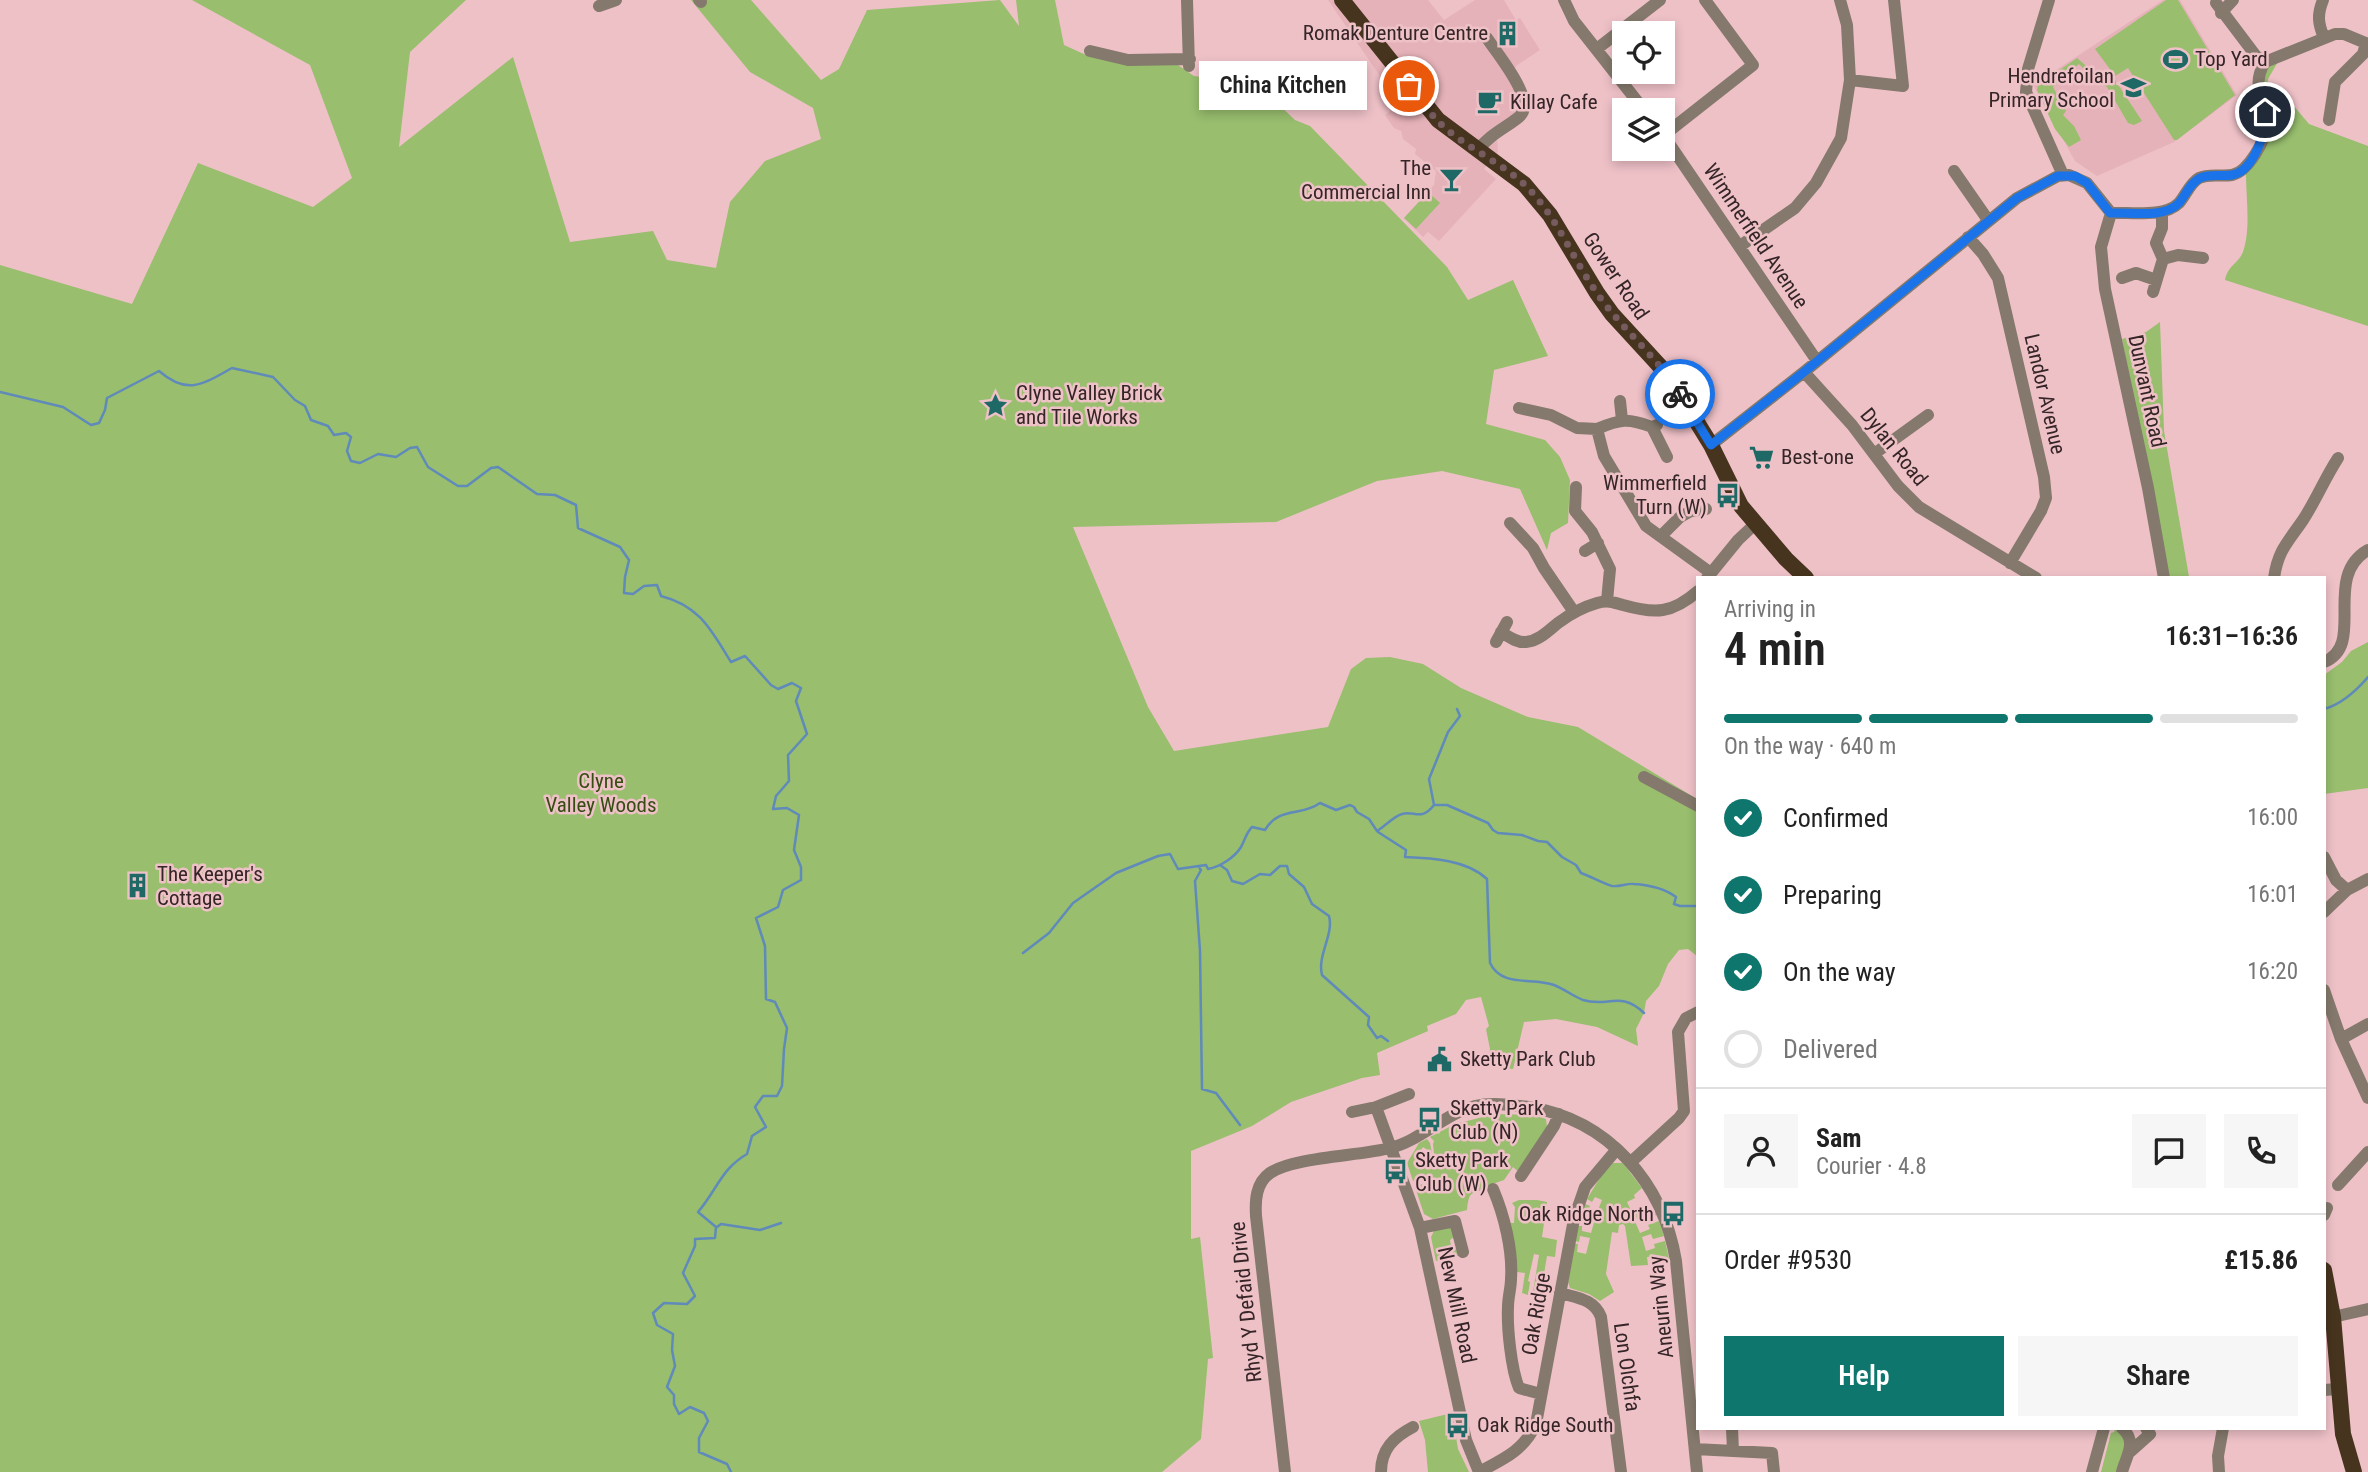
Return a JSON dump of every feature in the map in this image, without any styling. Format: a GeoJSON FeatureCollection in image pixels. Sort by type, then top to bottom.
{"type":"FeatureCollection","features":[{"type":"Feature","properties":{"kind":"main road","name":"Gower Road"},"geometry":{"type":"LineString","coordinates":[[1345,4],[1354,22],[1423,116],[1446,139],[1461,149],[1475,149],[1524,184],[1550,215],[1597,293],[1629,334],[1668,375],[1711,445],[1733,493],[1755,524],[1804,576]]}},
{"type":"Feature","properties":{"kind":"main road"},"geometry":{"type":"LineString","coordinates":[[2326,1280],[2333,1317],[2331,1389],[2354,1472]]}},
{"type":"Feature","properties":{"kind":"street"},"geometry":{"type":"LineString","coordinates":[[599,6],[616,0]]}},
{"type":"Feature","properties":{"kind":"street"},"geometry":{"type":"LineString","coordinates":[[1090,51],[1128,60],[1189,64],[1187,0]]}},
{"type":"Feature","properties":{"kind":"street"},"geometry":{"type":"LineString","coordinates":[[1564,0],[1574,21],[1635,98]]}},
{"type":"Feature","properties":{"kind":"street"},"geometry":{"type":"LineString","coordinates":[[1598,48],[1660,0]]}},
{"type":"Feature","properties":{"kind":"street"},"geometry":{"type":"LineString","coordinates":[[1675,125],[1753,65],[1705,0]]}},
{"type":"Feature","properties":{"kind":"street"},"geometry":{"type":"LineString","coordinates":[[1740,246],[1795,208],[1816,183],[1841,138],[1850,80],[1847,25],[1840,0]]}},
{"type":"Feature","properties":{"kind":"street"},"geometry":{"type":"LineString","coordinates":[[1850,80],[1903,86],[1894,0]]}},
{"type":"Feature","properties":{"kind":"street"},"geometry":{"type":"LineString","coordinates":[[2049,0],[2028,69],[2026,92],[2063,175]]}},
{"type":"Feature","properties":{"kind":"street"},"geometry":{"type":"LineString","coordinates":[[2233,0],[2218,8],[2256,56],[2264,62]]}},
{"type":"Feature","properties":{"kind":"street"},"geometry":{"type":"LineString","coordinates":[[2323,0],[2318,23],[2324,38]]}},
{"type":"Feature","properties":{"kind":"street"},"geometry":{"type":"LineString","coordinates":[[1711,445],[1817,362],[1988,220],[2017,198],[2058,176],[2075,176],[2087,183],[2110,213],[2162,212],[2174,208],[2200,178],[2231,176],[2246,168],[2267,125],[2257,81],[2264,62],[2324,38],[2344,34],[2367,43],[2363,54],[2335,82],[2329,120]]}},
{"type":"Feature","properties":{"kind":"street"},"geometry":{"type":"LineString","coordinates":[[1475,149],[1494,132],[1521,116],[1525,108],[1523,93],[1487,38]]}},
{"type":"Feature","properties":{"kind":"street","name":"Wimmerfield Avenue"},"geometry":{"type":"LineString","coordinates":[[1675,151],[1817,362]]}},
{"type":"Feature","properties":{"kind":"street"},"geometry":{"type":"LineString","coordinates":[[1954,171],[1988,220]]}},
{"type":"Feature","properties":{"kind":"street"},"geometry":{"type":"LineString","coordinates":[[2122,278],[2136,273],[2154,286],[2163,259],[2156,243],[2162,228],[2162,212]]}},
{"type":"Feature","properties":{"kind":"street","name":"Dunvant Road"},"geometry":{"type":"LineString","coordinates":[[2110,213],[2101,247],[2105,289],[2164,576]]}},
{"type":"Feature","properties":{"kind":"street","name":"Landor Avenue"},"geometry":{"type":"LineString","coordinates":[[1968,237],[1998,278],[2045,477],[2046,498],[2041,512],[2010,562]]}},
{"type":"Feature","properties":{"kind":"street"},"geometry":{"type":"LineString","coordinates":[[2163,259],[2178,255],[2203,258]]}},
{"type":"Feature","properties":{"kind":"street","name":"Dylan Road"},"geometry":{"type":"LineString","coordinates":[[1804,372],[1852,425],[1898,486],[1919,507],[2033,576]]}},
{"type":"Feature","properties":{"kind":"street"},"geometry":{"type":"LineString","coordinates":[[1620,401],[1622,420]]}},
{"type":"Feature","properties":{"kind":"street"},"geometry":{"type":"LineString","coordinates":[[1519,408],[1535,405],[1577,428],[1597,429],[1622,420],[1654,426],[1667,457]]}},
{"type":"Feature","properties":{"kind":"street"},"geometry":{"type":"LineString","coordinates":[[1874,454],[1928,415]]}},
{"type":"Feature","properties":{"kind":"street"},"geometry":{"type":"LineString","coordinates":[[1597,429],[1604,456],[1646,526],[1709,575],[1755,524]]}},
{"type":"Feature","properties":{"kind":"street"},"geometry":{"type":"LineString","coordinates":[[2274,576],[2276,564],[2287,539],[2302,520],[2338,458]]}},
{"type":"Feature","properties":{"kind":"street"},"geometry":{"type":"LineString","coordinates":[[1576,487],[1576,511],[1592,531],[1610,569],[1607,601]]}},
{"type":"Feature","properties":{"kind":"street"},"geometry":{"type":"LineString","coordinates":[[1661,536],[1680,517],[1691,511],[1700,512],[1706,509]]}},
{"type":"Feature","properties":{"kind":"street"},"geometry":{"type":"LineString","coordinates":[[1510,523],[1533,548],[1574,612]]}},
{"type":"Feature","properties":{"kind":"street"},"geometry":{"type":"LineString","coordinates":[[1585,551],[1601,549],[1618,554]]}},
{"type":"Feature","properties":{"kind":"street"},"geometry":{"type":"LineString","coordinates":[[2326,661],[2340,652],[2344,642],[2345,580],[2350,568],[2368,550]]}},
{"type":"Feature","properties":{"kind":"street"},"geometry":{"type":"LineString","coordinates":[[1502,632],[1514,640],[1527,642],[1541,637],[1574,612],[1594,604],[1607,601],[1646,611],[1667,610],[1682,604],[1696,593]]}},
{"type":"Feature","properties":{"kind":"street"},"geometry":{"type":"LineString","coordinates":[[1644,777],[1696,805]]}},
{"type":"Feature","properties":{"kind":"street"},"geometry":{"type":"LineString","coordinates":[[2326,861],[2336,880],[2347,890]]}},
{"type":"Feature","properties":{"kind":"street"},"geometry":{"type":"LineString","coordinates":[[2326,910],[2347,890],[2368,879]]}},
{"type":"Feature","properties":{"kind":"street"},"geometry":{"type":"LineString","coordinates":[[2326,996],[2341,1039],[2368,1098]]}},
{"type":"Feature","properties":{"kind":"street"},"geometry":{"type":"LineString","coordinates":[[1631,1162],[1691,1112],[1678,1032],[1686,1018],[1696,1013]]}},
{"type":"Feature","properties":{"kind":"street"},"geometry":{"type":"LineString","coordinates":[[2341,1039],[2368,1024]]}},
{"type":"Feature","properties":{"kind":"street"},"geometry":{"type":"LineString","coordinates":[[1352,1112],[1376,1107],[1409,1094]]}},
{"type":"Feature","properties":{"kind":"street","name":"Aneurin Way"},"geometry":{"type":"LineString","coordinates":[[1392,1148],[1447,1116],[1473,1107],[1516,1105],[1559,1114],[1590,1128],[1631,1162],[1655,1196],[1673,1244],[1697,1472]]}},
{"type":"Feature","properties":{"kind":"street","name":"New Mill Road"},"geometry":{"type":"LineString","coordinates":[[1376,1107],[1420,1227],[1466,1440],[1479,1472]]}},
{"type":"Feature","properties":{"kind":"street"},"geometry":{"type":"LineString","coordinates":[[1521,1177],[1559,1114]]}},
{"type":"Feature","properties":{"kind":"street","name":"Rhyd Y Defaid Drive"},"geometry":{"type":"LineString","coordinates":[[1285,1472],[1256,1216],[1256,1194],[1268,1175],[1288,1165],[1392,1148]]}},
{"type":"Feature","properties":{"kind":"street","name":"Oak Ridge"},"geometry":{"type":"LineString","coordinates":[[1479,1472],[1523,1445],[1536,1424],[1574,1219],[1585,1187],[1617,1149]]}},
{"type":"Feature","properties":{"kind":"street"},"geometry":{"type":"LineString","coordinates":[[2338,1185],[2368,1152]]}},
{"type":"Feature","properties":{"kind":"street"},"geometry":{"type":"LineString","coordinates":[[1493,1189],[1499,1202],[1509,1250],[1511,1279],[1508,1307],[1513,1370],[1519,1388],[1541,1394]]}},
{"type":"Feature","properties":{"kind":"street"},"geometry":{"type":"LineString","coordinates":[[1420,1227],[1455,1221],[1463,1252]]}},
{"type":"Feature","properties":{"kind":"street","name":"Lon Olchfa"},"geometry":{"type":"LineString","coordinates":[[1560,1293],[1597,1306],[1601,1317],[1621,1472]]}},
{"type":"Feature","properties":{"kind":"street"},"geometry":{"type":"LineString","coordinates":[[2333,1317],[2368,1309]]}},
{"type":"Feature","properties":{"kind":"street"},"geometry":{"type":"LineString","coordinates":[[1381,1472],[1388,1444],[1413,1427]]}},
{"type":"Feature","properties":{"kind":"street"},"geometry":{"type":"LineString","coordinates":[[1732,1430],[1733,1451]]}},
{"type":"Feature","properties":{"kind":"street"},"geometry":{"type":"LineString","coordinates":[[2092,1472],[2103,1430]]}},
{"type":"Feature","properties":{"kind":"street"},"geometry":{"type":"LineString","coordinates":[[2124,1430],[2129,1434],[2131,1451]]}},
{"type":"Feature","properties":{"kind":"street"},"geometry":{"type":"LineString","coordinates":[[2122,1472],[2131,1451],[2150,1430]]}},
{"type":"Feature","properties":{"kind":"street"},"geometry":{"type":"LineString","coordinates":[[2219,1472],[2218,1456],[2224,1430]]}},
{"type":"Feature","properties":{"kind":"street"},"geometry":{"type":"LineString","coordinates":[[1695,1449],[1772,1453],[1774,1472]]}},
{"type":"Feature","properties":{"kind":"shaded area"},"geometry":{"type":"Polygon","coordinates":[[[1328,0],[1428,0],[1444,20],[1475,0],[1504,0],[1516,20],[1520,18],[1540,50],[1516,66],[1514,71],[1530,96],[1530,105],[1527,113],[1497,138],[1498,152],[1484,169],[1496,179],[1439,241],[1428,232],[1423,237],[1404,218],[1434,185],[1436,171],[1415,154],[1416,149],[1403,139],[1401,131],[1394,128],[1385,115],[1399,104],[1328,0]]]}},
{"type":"Feature","properties":{"kind":"shaded area","name":"Hendrefoilan Primary School"},"geometry":{"type":"Polygon","coordinates":[[[2163,0],[2180,0],[2237,95],[2174,142],[2097,176],[2075,161],[2033,85],[2163,0]]]}},
{"type":"Feature","properties":{"kind":"green space","name":"Clyne Valley Woods"},"geometry":{"type":"Polygon","coordinates":[[[192,0],[466,0],[410,52],[399,147],[513,57],[570,242],[653,231],[667,260],[716,268],[730,202],[765,161],[821,139],[813,108],[750,72],[691,0],[751,0],[821,80],[839,69],[867,10],[1000,0],[1019,26],[1016,0],[1055,0],[1064,45],[1086,55],[1178,65],[1194,76],[1258,85],[1295,120],[1310,126],[1447,267],[1468,300],[1513,280],[1548,356],[1494,370],[1486,424],[1545,440],[1560,457],[1570,480],[1568,523],[1551,533],[1547,550],[1520,489],[1442,471],[1377,481],[1276,522],[1073,527],[1148,707],[1174,751],[1328,727],[1351,669],[1366,658],[1390,657],[1423,664],[1461,688],[1528,717],[1578,727],[1696,798],[1696,955],[1688,949],[1679,950],[1668,964],[1659,986],[1646,1001],[1644,1013],[1636,1029],[1638,1046],[1597,1027],[1556,1019],[1524,1022],[1513,1069],[1488,1066],[1490,1049],[1486,1029],[1489,1026],[1481,997],[1466,1000],[1456,1014],[1427,1026],[1428,1031],[1377,1053],[1380,1075],[1362,1078],[1291,1102],[1252,1126],[1191,1151],[1191,1239],[1200,1237],[1213,1358],[1208,1359],[1201,1439],[1162,1472],[0,1472],[0,265],[132,304],[198,163],[313,207],[352,178],[310,65],[192,0]]]}},
{"type":"Feature","properties":{"kind":"green space"},"geometry":{"type":"Polygon","coordinates":[[[2166,0],[2178,0],[2235,95],[2177,140],[2174,140],[2128,68],[2115,76],[2095,49],[2166,0]]]}},
{"type":"Feature","properties":{"kind":"green space"},"geometry":{"type":"Polygon","coordinates":[[[2077,58],[2092,71],[2106,77],[2111,74],[2142,121],[2134,125],[2128,123],[2107,87],[2079,64],[2053,87],[2066,111],[2063,115],[2074,126],[2081,140],[2069,147],[2055,129],[2037,90],[2038,85],[2077,58]]]}},
{"type":"Feature","properties":{"kind":"green space"},"geometry":{"type":"Polygon","coordinates":[[[2279,60],[2268,79],[2267,89],[2277,86],[2309,124],[2368,146],[2368,326],[2225,280],[2228,271],[2241,256],[2245,243],[2246,174],[2263,150],[2267,138],[2269,114],[2263,73],[2270,64],[2279,60]]]}},
{"type":"Feature","properties":{"kind":"green space"},"geometry":{"type":"Polygon","coordinates":[[[1428,192],[1440,203],[1416,229],[1404,218],[1428,192]]]}},
{"type":"Feature","properties":{"kind":"green space"},"geometry":{"type":"Polygon","coordinates":[[[2160,322],[2164,431],[2189,576],[2168,576],[2122,339],[2146,332],[2160,322]]]}},
{"type":"Feature","properties":{"kind":"green space"},"geometry":{"type":"Polygon","coordinates":[[[2368,642],[2368,788],[2326,794],[2326,674],[2342,662],[2351,651],[2368,642]]]}},
{"type":"Feature","properties":{"kind":"green space"},"geometry":{"type":"Polygon","coordinates":[[[1495,1114],[1534,1115],[1546,1119],[1547,1127],[1521,1174],[1513,1167],[1504,1180],[1474,1193],[1470,1196],[1467,1210],[1433,1219],[1424,1214],[1415,1187],[1422,1184],[1427,1190],[1436,1188],[1433,1177],[1413,1181],[1407,1163],[1419,1143],[1427,1139],[1430,1143],[1432,1153],[1423,1147],[1415,1160],[1425,1167],[1434,1154],[1434,1141],[1430,1137],[1455,1124],[1495,1114]]]}},
{"type":"Feature","properties":{"kind":"green space"},"geometry":{"type":"Polygon","coordinates":[[[1613,1163],[1623,1163],[1642,1188],[1634,1195],[1635,1198],[1627,1202],[1633,1215],[1653,1209],[1656,1215],[1646,1220],[1643,1215],[1634,1219],[1640,1233],[1650,1229],[1648,1225],[1659,1221],[1664,1236],[1653,1239],[1651,1234],[1642,1237],[1646,1251],[1655,1248],[1654,1244],[1665,1241],[1670,1263],[1658,1264],[1657,1256],[1647,1257],[1648,1265],[1631,1266],[1625,1226],[1619,1225],[1618,1233],[1612,1232],[1606,1274],[1614,1292],[1600,1301],[1570,1288],[1568,1282],[1575,1244],[1578,1244],[1577,1252],[1586,1254],[1590,1238],[1580,1236],[1579,1242],[1575,1241],[1578,1226],[1582,1226],[1582,1231],[1591,1233],[1595,1219],[1586,1216],[1584,1221],[1580,1220],[1585,1204],[1590,1206],[1588,1212],[1596,1215],[1602,1200],[1595,1197],[1592,1202],[1587,1199],[1601,1176],[1613,1163]]]}},
{"type":"Feature","properties":{"kind":"green space"},"geometry":{"type":"Polygon","coordinates":[[[1519,1200],[1547,1202],[1542,1237],[1557,1240],[1555,1257],[1547,1256],[1544,1274],[1540,1274],[1537,1293],[1540,1294],[1539,1299],[1532,1298],[1539,1255],[1534,1254],[1528,1295],[1522,1293],[1525,1273],[1517,1272],[1510,1223],[1514,1223],[1515,1207],[1512,1203],[1519,1200]]]}},
{"type":"Feature","properties":{"kind":"green space"},"geometry":{"type":"Polygon","coordinates":[[[1452,1226],[1455,1236],[1450,1240],[1451,1246],[1458,1247],[1461,1255],[1436,1261],[1431,1237],[1435,1229],[1452,1226]]]}},
{"type":"Feature","properties":{"kind":"green space"},"geometry":{"type":"Polygon","coordinates":[[[1452,1413],[1458,1449],[1469,1472],[1428,1472],[1425,1440],[1419,1421],[1452,1413]]]}},
{"type":"Feature","properties":{"kind":"green space"},"geometry":{"type":"Polygon","coordinates":[[[2120,1430],[2126,1447],[2118,1472],[2101,1472],[2111,1433],[2120,1430]]]}},
{"type":"Feature","properties":{"kind":"waterway"},"geometry":{"type":"LineString","coordinates":[[0,392],[63,407],[91,425],[99,423],[107,398],[159,371],[169,379],[187,385],[204,383],[232,368],[273,377],[295,400],[305,406],[311,420],[328,426],[334,435],[346,433],[351,437],[347,451],[351,461],[360,463],[378,454],[396,457],[410,448],[417,447],[428,467],[458,486],[467,486],[491,468],[498,467],[537,494],[555,495],[576,505],[578,528],[620,547],[629,560],[624,593],[633,594],[644,586],[657,585],[661,596],[686,606],[703,621],[731,662],[745,656],[771,685],[778,689],[792,683],[801,688],[796,701],[807,734],[788,755],[789,781],[776,796],[773,809],[787,808],[799,815],[794,850],[801,867],[801,880],[783,890],[778,907],[756,918],[765,946],[766,999],[775,1002],[787,1028],[782,1086],[777,1096],[763,1096],[755,1107],[766,1127],[752,1136],[747,1154],[725,1173],[698,1212],[716,1227],[715,1238],[695,1239],[695,1246],[683,1273],[695,1296],[687,1304],[664,1303],[653,1313],[657,1325],[673,1334],[675,1366],[667,1387],[674,1395],[674,1404],[679,1414],[690,1407],[704,1413],[708,1421],[699,1438],[699,1452],[727,1464],[731,1472]]}},
{"type":"Feature","properties":{"kind":"waterway"},"geometry":{"type":"LineString","coordinates":[[2326,708],[2348,696],[2368,677]]}},
{"type":"Feature","properties":{"kind":"waterway"},"geometry":{"type":"LineString","coordinates":[[1434,805],[1429,779],[1448,732],[1460,716],[1457,709]]}},
{"type":"Feature","properties":{"kind":"waterway"},"geometry":{"type":"LineString","coordinates":[[1023,953],[1049,933],[1073,903],[1116,873],[1170,854],[1178,869],[1206,865],[1208,869],[1213,868],[1235,854],[1252,827],[1265,830],[1277,818],[1320,803],[1336,810],[1350,805],[1369,819],[1377,831],[1399,815],[1421,814],[1434,805],[1447,805],[1488,823],[1498,833],[1522,835],[1547,842],[1562,857],[1576,865],[1581,873],[1605,884],[1651,886],[1676,897],[1674,904],[1696,906]]}},
{"type":"Feature","properties":{"kind":"waterway"},"geometry":{"type":"LineString","coordinates":[[1378,832],[1406,850],[1405,857],[1438,859],[1459,864],[1487,879],[1490,963],[1502,976],[1554,985],[1592,1002],[1628,1002],[1644,1013]]}},
{"type":"Feature","properties":{"kind":"waterway"},"geometry":{"type":"LineString","coordinates":[[1220,865],[1227,870],[1232,881],[1243,884],[1260,874],[1270,875],[1280,866],[1287,866],[1289,874],[1304,887],[1312,904],[1329,916],[1322,975],[1369,1017],[1368,1025],[1377,1038],[1381,1036],[1388,1041]]}},
{"type":"Feature","properties":{"kind":"waterway"},"geometry":{"type":"LineString","coordinates":[[1199,867],[1201,870],[1195,881],[1200,951],[1202,1089],[1216,1093],[1240,1125]]}},
{"type":"Feature","properties":{"kind":"waterway"},"geometry":{"type":"LineString","coordinates":[[717,1227],[721,1224],[760,1230],[781,1223]]}},
{"type":"Feature","properties":{"kind":"way so far"},"geometry":{"type":"LineString","coordinates":[[1409,86],[1445,128],[1524,184],[1550,215],[1612,314],[1668,375],[1680,394]]}},
{"type":"Feature","properties":{"kind":"place","name":"Romak Denture Centre"},"geometry":{"type":"Point","coordinates":[1508,33]}},
{"type":"Feature","properties":{"kind":"place","name":"Top Yard"},"geometry":{"type":"Point","coordinates":[2175,59]}},
{"type":"Feature","properties":{"kind":"place","name":"China Kitchen"},"geometry":{"type":"Point","coordinates":[1409,86]}},
{"type":"Feature","properties":{"kind":"place","name":"Hendrefoilan Primary School"},"geometry":{"type":"Point","coordinates":[2134,88]}},
{"type":"Feature","properties":{"kind":"place","name":"Killay Cafe"},"geometry":{"type":"Point","coordinates":[1490,102]}},
{"type":"Feature","properties":{"kind":"place","name":"The Commercial Inn"},"geometry":{"type":"Point","coordinates":[1451,180]}},
{"type":"Feature","properties":{"kind":"place","name":"Clyne Valley Brick and Tile Works"},"geometry":{"type":"Point","coordinates":[996,405]}},
{"type":"Feature","properties":{"kind":"place","name":"Best-one"},"geometry":{"type":"Point","coordinates":[1761,457]}},
{"type":"Feature","properties":{"kind":"place","name":"Wimmerfield Turn (W)"},"geometry":{"type":"Point","coordinates":[1727,495]}},
{"type":"Feature","properties":{"kind":"place","name":"The Keeper's Cottage"},"geometry":{"type":"Point","coordinates":[137,886]}},
{"type":"Feature","properties":{"kind":"place","name":"Sketty Park Club"},"geometry":{"type":"Point","coordinates":[1440,1059]}},
{"type":"Feature","properties":{"kind":"place","name":"Sketty Park Club (N)"},"geometry":{"type":"Point","coordinates":[1430,1120]}},
{"type":"Feature","properties":{"kind":"place","name":"Sketty Park Club (W)"},"geometry":{"type":"Point","coordinates":[1395,1172]}},
{"type":"Feature","properties":{"kind":"place","name":"Oak Ridge North"},"geometry":{"type":"Point","coordinates":[1674,1214]}},
{"type":"Feature","properties":{"kind":"place","name":"Oak Ridge South"},"geometry":{"type":"Point","coordinates":[1457,1425]}},
{"type":"Feature","properties":{"kind":"route"},"geometry":{"type":"LineString","coordinates":[[1680,394],[1711,445],[2017,198],[2058,176],[2069,175],[2087,183],[2110,213],[2162,212],[2174,208],[2196,180],[2206,176],[2231,176],[2246,168],[2267,125],[2265,112]]}}]}
